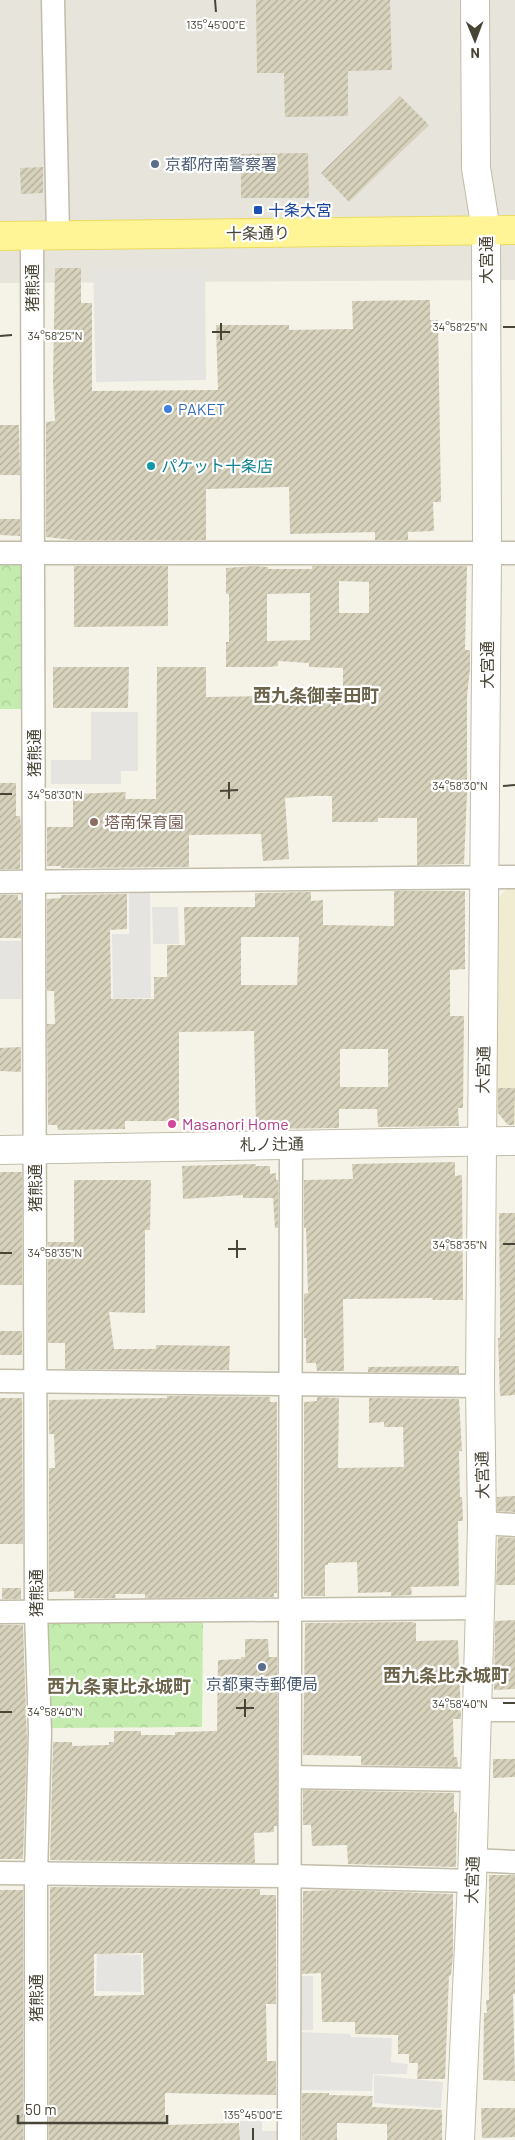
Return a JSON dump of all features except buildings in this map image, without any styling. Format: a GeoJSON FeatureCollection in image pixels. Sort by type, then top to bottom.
{"type":"FeatureCollection","features":[{"type":"Feature","properties":{"kind":"main road","name":"十条通り"},"geometry":{"type":"LineString","coordinates":[[0,236],[515,230]]}},
{"type":"Feature","properties":{"kind":"street","name":"猪熊通"},"geometry":{"type":"LineString","coordinates":[[36,2140],[36,1874],[40,1733],[36,1612],[33,553],[52,0]]}},
{"type":"Feature","properties":{"kind":"street","name":"大宮通"},"geometry":{"type":"LineString","coordinates":[[460,2140],[473,1871],[482,1523],[480,1386],[488,553],[486,230],[476,168],[475,0]]}},
{"type":"Feature","properties":{"kind":"street"},"geometry":{"type":"LineString","coordinates":[[0,553],[515,553]]}},
{"type":"Feature","properties":{"kind":"street"},"geometry":{"type":"LineString","coordinates":[[0,882],[515,877]]}},
{"type":"Feature","properties":{"kind":"street","name":"札ノ辻通"},"geometry":{"type":"LineString","coordinates":[[0,1150],[515,1141]]}},
{"type":"Feature","properties":{"kind":"street"},"geometry":{"type":"LineString","coordinates":[[289,2140],[288,1876],[290,1777],[291,1144]]}},
{"type":"Feature","properties":{"kind":"street"},"geometry":{"type":"LineString","coordinates":[[0,1381],[480,1386]]}},
{"type":"Feature","properties":{"kind":"street"},"geometry":{"type":"LineString","coordinates":[[482,1523],[515,1525]]}},
{"type":"Feature","properties":{"kind":"street"},"geometry":{"type":"LineString","coordinates":[[0,1612],[480,1608]]}},
{"type":"Feature","properties":{"kind":"street"},"geometry":{"type":"LineString","coordinates":[[478,1710],[515,1710]]}},
{"type":"Feature","properties":{"kind":"street"},"geometry":{"type":"LineString","coordinates":[[290,1777],[475,1780]]}},
{"type":"Feature","properties":{"kind":"street"},"geometry":{"type":"LineString","coordinates":[[0,1873],[288,1876],[473,1871],[515,1862]]}},
{"type":"Feature","properties":{"kind":"shaded area"},"geometry":{"type":"Polygon","coordinates":[[[0,0],[515,0],[515,280],[0,283],[0,0]]]}},
{"type":"Feature","properties":{"kind":"shaded area"},"geometry":{"type":"Polygon","coordinates":[[[205,268],[206,380],[96,382],[93,269],[205,268]]]}},
{"type":"Feature","properties":{"kind":"shaded area"},"geometry":{"type":"Polygon","coordinates":[[[91,712],[138,712],[138,771],[121,771],[121,784],[51,784],[51,760],[91,760],[91,712]]]}},
{"type":"Feature","properties":{"kind":"shaded area"},"geometry":{"type":"Polygon","coordinates":[[[515,886],[515,1124],[507,1124],[497,1112],[499,898],[509,887],[515,886]]]}},
{"type":"Feature","properties":{"kind":"shaded area"},"geometry":{"type":"Polygon","coordinates":[[[129,888],[150,888],[151,998],[113,999],[112,934],[129,934],[129,888]]]}},
{"type":"Feature","properties":{"kind":"shaded area"},"geometry":{"type":"Polygon","coordinates":[[[152,907],[178,907],[179,944],[153,944],[152,907]]]}},
{"type":"Feature","properties":{"kind":"shaded area"},"geometry":{"type":"Polygon","coordinates":[[[0,941],[21,941],[21,999],[0,999],[0,941]]]}},
{"type":"Feature","properties":{"kind":"shaded area"},"geometry":{"type":"Polygon","coordinates":[[[99,1881],[105,1881],[107,1954],[141,1955],[141,1992],[96,1991],[99,1881]]]}},
{"type":"Feature","properties":{"kind":"shaded area"},"geometry":{"type":"Polygon","coordinates":[[[297,1976],[313,1976],[313,2030],[297,2030],[297,1976]]]}},
{"type":"Feature","properties":{"kind":"shaded area"},"geometry":{"type":"Polygon","coordinates":[[[298,2032],[350,2034],[351,2037],[392,2038],[391,2062],[408,2064],[407,2074],[373,2074],[372,2091],[299,2090],[298,2032]]]}},
{"type":"Feature","properties":{"kind":"shaded area"},"geometry":{"type":"Polygon","coordinates":[[[374,2075],[443,2082],[441,2108],[374,2103],[374,2075]]]}},
{"type":"Feature","properties":{"kind":"shaded area"},"geometry":{"type":"Polygon","coordinates":[[[240,2121],[262,2121],[262,2131],[280,2131],[279,2140],[240,2140],[240,2121]]]}},
{"type":"Feature","properties":{"kind":"green space"},"geometry":{"type":"Polygon","coordinates":[[[0,558],[17,558],[26,566],[23,709],[0,709],[0,558]]]}},
{"type":"Feature","properties":{"kind":"green space"},"geometry":{"type":"Polygon","coordinates":[[[56,1618],[203,1619],[202,1727],[46,1728],[46,1627],[56,1618]]]}},
{"type":"Feature","properties":{"kind":"place","name":"京都府南警察署"},"geometry":{"type":"Point","coordinates":[155,164]}},
{"type":"Feature","properties":{"kind":"place","name":"十条大宮"},"geometry":{"type":"Point","coordinates":[258,210]}},
{"type":"Feature","properties":{"kind":"place","name":"PAKET"},"geometry":{"type":"Point","coordinates":[168,409]}},
{"type":"Feature","properties":{"kind":"place","name":"パケット十条店"},"geometry":{"type":"Point","coordinates":[151,466]}},
{"type":"Feature","properties":{"kind":"place","name":"塔南保育園"},"geometry":{"type":"Point","coordinates":[94,822]}},
{"type":"Feature","properties":{"kind":"place","name":"Masanori Home"},"geometry":{"type":"Point","coordinates":[172,1124]}},
{"type":"Feature","properties":{"kind":"place","name":"京都東寺郵便局"},"geometry":{"type":"Point","coordinates":[262,1667]}},
{"type":"Feature","properties":{"kind":"district","name":"西九条御幸田町"},"geometry":{"type":"Point","coordinates":[316,696]}},
{"type":"Feature","properties":{"kind":"district","name":"西九条比永城町"},"geometry":{"type":"Point","coordinates":[446,1676]}},
{"type":"Feature","properties":{"kind":"district","name":"西九条東比永城町"},"geometry":{"type":"Point","coordinates":[119,1687]}}]}
